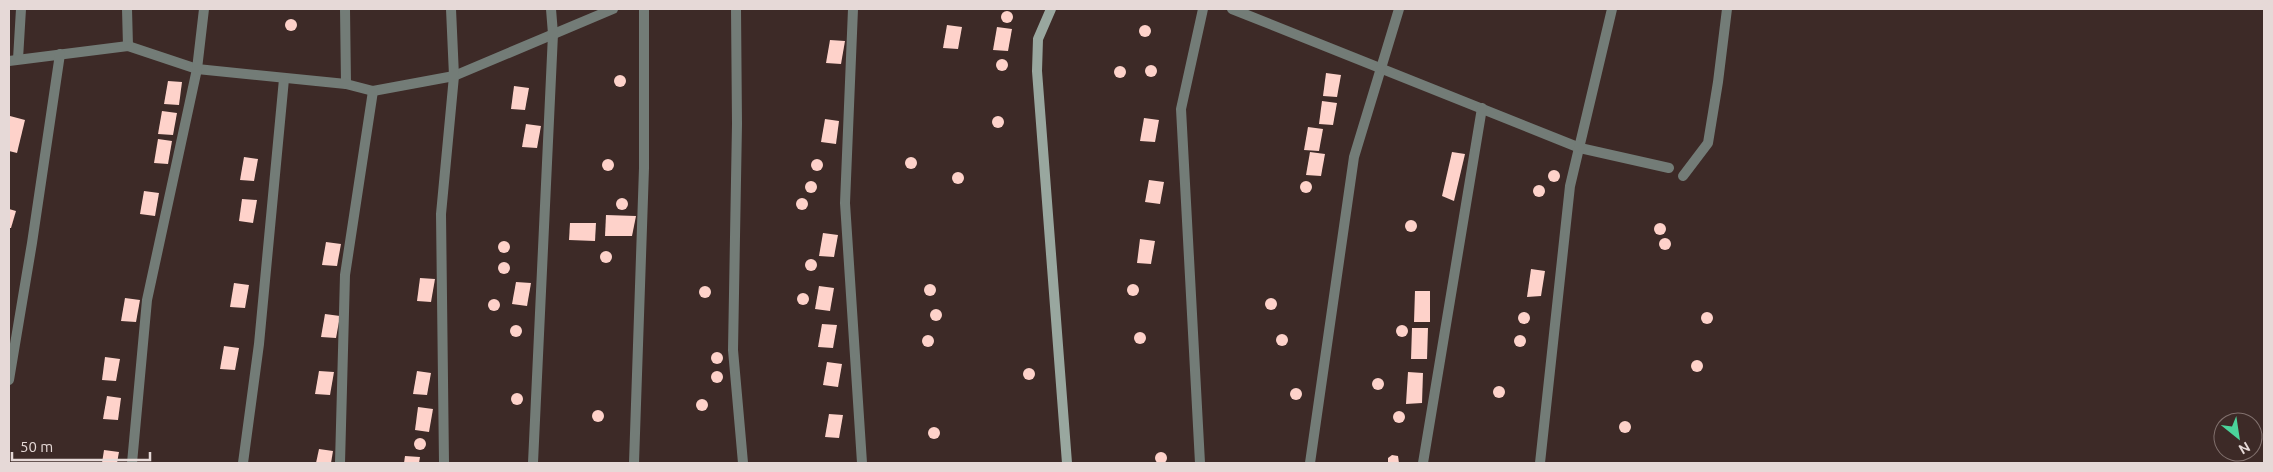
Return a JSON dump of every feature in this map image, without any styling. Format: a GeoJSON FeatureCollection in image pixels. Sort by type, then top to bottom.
{"type":"FeatureCollection","features":[{"type":"Feature","properties":{"kind":"street"},"geometry":{"type":"LineString","coordinates":[[21,9],[14,60],[128,46],[197,69],[346,84],[373,91],[454,76],[614,9]]}},
{"type":"Feature","properties":{"kind":"street"},"geometry":{"type":"LineString","coordinates":[[127,9],[128,46]]}},
{"type":"Feature","properties":{"kind":"street"},"geometry":{"type":"LineString","coordinates":[[132,463],[147,300],[197,69],[204,9]]}},
{"type":"Feature","properties":{"kind":"street"},"geometry":{"type":"LineString","coordinates":[[345,9],[346,84]]}},
{"type":"Feature","properties":{"kind":"street"},"geometry":{"type":"LineString","coordinates":[[444,463],[441,214],[454,76],[451,9]]}},
{"type":"Feature","properties":{"kind":"street"},"geometry":{"type":"LineString","coordinates":[[533,463],[553,34],[551,9]]}},
{"type":"Feature","properties":{"kind":"street"},"geometry":{"type":"LineString","coordinates":[[634,463],[644,168],[644,9]]}},
{"type":"Feature","properties":{"kind":"street"},"geometry":{"type":"LineString","coordinates":[[736,9],[737,124],[733,350],[743,463]]}},
{"type":"Feature","properties":{"kind":"street"},"geometry":{"type":"LineString","coordinates":[[853,9],[846,203],[862,463]]}},
{"type":"Feature","properties":{"kind":"street"},"geometry":{"type":"LineString","coordinates":[[1051,9],[1038,39],[1037,71],[1067,463]]}},
{"type":"Feature","properties":{"kind":"street"},"geometry":{"type":"LineString","coordinates":[[1200,463],[1180,110],[1203,9]]}},
{"type":"Feature","properties":{"kind":"street"},"geometry":{"type":"LineString","coordinates":[[1232,9],[1580,148],[1669,168]]}},
{"type":"Feature","properties":{"kind":"street"},"geometry":{"type":"LineString","coordinates":[[1310,463],[1354,156],[1399,9]]}},
{"type":"Feature","properties":{"kind":"street"},"geometry":{"type":"LineString","coordinates":[[1540,463],[1570,186],[1612,9]]}},
{"type":"Feature","properties":{"kind":"street"},"geometry":{"type":"LineString","coordinates":[[1683,176],[1708,144],[1727,9]]}},
{"type":"Feature","properties":{"kind":"street"},"geometry":{"type":"LineString","coordinates":[[9,380],[32,243],[60,54]]}},
{"type":"Feature","properties":{"kind":"street"},"geometry":{"type":"LineString","coordinates":[[243,463],[259,344],[284,79]]}},
{"type":"Feature","properties":{"kind":"street"},"geometry":{"type":"LineString","coordinates":[[340,463],[345,274],[373,91]]}},
{"type":"Feature","properties":{"kind":"street"},"geometry":{"type":"LineString","coordinates":[[1423,463],[1482,108]]}},
{"type":"Feature","properties":{"kind":"building"},"geometry":{"type":"Polygon","coordinates":[[[1005,11],[1009,11],[1013,17],[1009,23],[1005,23],[1001,19],[1001,15],[1005,11]]]}},
{"type":"Feature","properties":{"kind":"building"},"geometry":{"type":"Polygon","coordinates":[[[289,19],[293,19],[297,25],[293,31],[289,31],[285,27],[285,23],[289,19]]]}},
{"type":"Feature","properties":{"kind":"building"},"geometry":{"type":"Polygon","coordinates":[[[947,25],[962,27],[958,49],[943,48],[947,25]]]}},
{"type":"Feature","properties":{"kind":"building"},"geometry":{"type":"Polygon","coordinates":[[[1143,25],[1147,25],[1151,31],[1147,37],[1143,37],[1139,33],[1139,29],[1143,25]]]}},
{"type":"Feature","properties":{"kind":"building"},"geometry":{"type":"Polygon","coordinates":[[[997,27],[1012,29],[1008,51],[993,50],[997,27]]]}},
{"type":"Feature","properties":{"kind":"building"},"geometry":{"type":"Polygon","coordinates":[[[830,40],[845,41],[841,64],[826,63],[830,40]]]}},
{"type":"Feature","properties":{"kind":"building"},"geometry":{"type":"Polygon","coordinates":[[[1000,59],[1004,59],[1008,65],[1004,71],[1000,71],[996,67],[996,63],[1000,59]]]}},
{"type":"Feature","properties":{"kind":"building"},"geometry":{"type":"Polygon","coordinates":[[[1149,65],[1153,65],[1157,71],[1153,77],[1149,77],[1145,73],[1145,69],[1149,65]]]}},
{"type":"Feature","properties":{"kind":"building"},"geometry":{"type":"Polygon","coordinates":[[[1118,66],[1122,66],[1126,72],[1122,78],[1118,78],[1114,74],[1114,70],[1118,66]]]}},
{"type":"Feature","properties":{"kind":"building"},"geometry":{"type":"Polygon","coordinates":[[[1326,73],[1341,75],[1337,97],[1323,96],[1326,73]]]}},
{"type":"Feature","properties":{"kind":"building"},"geometry":{"type":"Polygon","coordinates":[[[618,75],[622,75],[626,81],[622,87],[618,87],[614,83],[614,79],[618,75]]]}},
{"type":"Feature","properties":{"kind":"building"},"geometry":{"type":"Polygon","coordinates":[[[168,81],[182,82],[179,105],[164,104],[168,81]]]}},
{"type":"Feature","properties":{"kind":"building"},"geometry":{"type":"Polygon","coordinates":[[[514,86],[529,88],[525,110],[511,109],[514,86]]]}},
{"type":"Feature","properties":{"kind":"building"},"geometry":{"type":"Polygon","coordinates":[[[1322,101],[1337,103],[1333,125],[1319,124],[1322,101]]]}},
{"type":"Feature","properties":{"kind":"building"},"geometry":{"type":"Polygon","coordinates":[[[162,111],[177,113],[173,135],[158,134],[162,111]]]}},
{"type":"Feature","properties":{"kind":"building"},"geometry":{"type":"Polygon","coordinates":[[[10,116],[25,120],[17,153],[9,151],[10,116]]]}},
{"type":"Feature","properties":{"kind":"building"},"geometry":{"type":"Polygon","coordinates":[[[996,116],[1000,116],[1004,122],[1000,128],[996,128],[992,124],[992,120],[996,116]]]}},
{"type":"Feature","properties":{"kind":"building"},"geometry":{"type":"Polygon","coordinates":[[[1144,118],[1159,120],[1155,142],[1140,141],[1144,118]]]}},
{"type":"Feature","properties":{"kind":"building"},"geometry":{"type":"Polygon","coordinates":[[[825,119],[839,121],[836,144],[821,142],[825,119]]]}},
{"type":"Feature","properties":{"kind":"building"},"geometry":{"type":"Polygon","coordinates":[[[526,124],[541,126],[537,148],[522,147],[526,124]]]}},
{"type":"Feature","properties":{"kind":"building"},"geometry":{"type":"Polygon","coordinates":[[[1308,127],[1323,129],[1319,151],[1304,150],[1308,127]]]}},
{"type":"Feature","properties":{"kind":"building"},"geometry":{"type":"Polygon","coordinates":[[[158,139],[172,141],[168,164],[154,163],[158,139]]]}},
{"type":"Feature","properties":{"kind":"building"},"geometry":{"type":"Polygon","coordinates":[[[1310,152],[1325,154],[1321,176],[1306,175],[1310,152]]]}},
{"type":"Feature","properties":{"kind":"building"},"geometry":{"type":"Polygon","coordinates":[[[1452,152],[1465,154],[1454,201],[1442,196],[1452,152]]]}},
{"type":"Feature","properties":{"kind":"building"},"geometry":{"type":"Polygon","coordinates":[[[244,157],[258,159],[254,181],[240,180],[244,157]]]}},
{"type":"Feature","properties":{"kind":"building"},"geometry":{"type":"Polygon","coordinates":[[[909,157],[913,157],[917,163],[913,169],[909,169],[905,165],[905,161],[909,157]]]}},
{"type":"Feature","properties":{"kind":"building"},"geometry":{"type":"Polygon","coordinates":[[[606,159],[610,159],[614,165],[610,171],[606,171],[602,167],[602,163],[606,159]]]}},
{"type":"Feature","properties":{"kind":"building"},"geometry":{"type":"Polygon","coordinates":[[[815,159],[819,159],[823,165],[819,171],[815,171],[811,167],[811,163],[815,159]]]}},
{"type":"Feature","properties":{"kind":"building"},"geometry":{"type":"Polygon","coordinates":[[[1552,170],[1556,170],[1560,176],[1556,182],[1552,182],[1548,178],[1548,174],[1552,170]]]}},
{"type":"Feature","properties":{"kind":"building"},"geometry":{"type":"Polygon","coordinates":[[[956,172],[960,172],[964,178],[960,184],[956,184],[952,180],[952,176],[956,172]]]}},
{"type":"Feature","properties":{"kind":"building"},"geometry":{"type":"Polygon","coordinates":[[[1149,180],[1164,182],[1160,204],[1145,202],[1149,180]]]}},
{"type":"Feature","properties":{"kind":"building"},"geometry":{"type":"Polygon","coordinates":[[[809,181],[813,181],[817,187],[813,193],[809,193],[805,189],[805,185],[809,181]]]}},
{"type":"Feature","properties":{"kind":"building"},"geometry":{"type":"Polygon","coordinates":[[[1304,181],[1308,181],[1312,187],[1308,193],[1304,193],[1300,189],[1300,185],[1304,181]]]}},
{"type":"Feature","properties":{"kind":"building"},"geometry":{"type":"Polygon","coordinates":[[[1537,185],[1541,185],[1545,191],[1541,197],[1537,197],[1533,193],[1533,189],[1537,185]]]}},
{"type":"Feature","properties":{"kind":"building"},"geometry":{"type":"Polygon","coordinates":[[[144,191],[159,193],[155,216],[140,214],[144,191]]]}},
{"type":"Feature","properties":{"kind":"building"},"geometry":{"type":"Polygon","coordinates":[[[620,198],[624,198],[628,204],[624,210],[620,210],[616,206],[616,202],[620,198]]]}},
{"type":"Feature","properties":{"kind":"building"},"geometry":{"type":"Polygon","coordinates":[[[800,198],[804,198],[808,204],[804,210],[800,210],[796,206],[796,202],[800,198]]]}},
{"type":"Feature","properties":{"kind":"building"},"geometry":{"type":"Polygon","coordinates":[[[242,199],[257,200],[253,223],[239,221],[242,199]]]}},
{"type":"Feature","properties":{"kind":"building"},"geometry":{"type":"Polygon","coordinates":[[[9,209],[16,211],[11,228],[9,228],[9,209]]]}},
{"type":"Feature","properties":{"kind":"building"},"geometry":{"type":"Polygon","coordinates":[[[606,215],[636,216],[632,236],[605,236],[606,215]]]}},
{"type":"Feature","properties":{"kind":"building"},"geometry":{"type":"Polygon","coordinates":[[[1409,220],[1413,220],[1417,226],[1413,232],[1409,232],[1405,228],[1405,224],[1409,220]]]}},
{"type":"Feature","properties":{"kind":"building"},"geometry":{"type":"Polygon","coordinates":[[[570,223],[596,223],[595,241],[569,240],[570,223]]]}},
{"type":"Feature","properties":{"kind":"building"},"geometry":{"type":"Polygon","coordinates":[[[1658,223],[1662,223],[1666,229],[1662,235],[1658,235],[1654,231],[1654,227],[1658,223]]]}},
{"type":"Feature","properties":{"kind":"building"},"geometry":{"type":"Polygon","coordinates":[[[823,233],[838,235],[834,257],[819,256],[823,233]]]}},
{"type":"Feature","properties":{"kind":"building"},"geometry":{"type":"Polygon","coordinates":[[[1663,238],[1667,238],[1671,244],[1667,250],[1663,250],[1659,246],[1659,242],[1663,238]]]}},
{"type":"Feature","properties":{"kind":"building"},"geometry":{"type":"Polygon","coordinates":[[[1140,239],[1155,241],[1151,264],[1137,263],[1140,239]]]}},
{"type":"Feature","properties":{"kind":"building"},"geometry":{"type":"Polygon","coordinates":[[[502,241],[506,241],[510,247],[506,253],[502,253],[498,249],[498,245],[502,241]]]}},
{"type":"Feature","properties":{"kind":"building"},"geometry":{"type":"Polygon","coordinates":[[[326,242],[341,244],[337,266],[322,265],[326,242]]]}},
{"type":"Feature","properties":{"kind":"building"},"geometry":{"type":"Polygon","coordinates":[[[604,251],[608,251],[612,257],[608,263],[604,263],[600,259],[600,255],[604,251]]]}},
{"type":"Feature","properties":{"kind":"building"},"geometry":{"type":"Polygon","coordinates":[[[809,259],[813,259],[817,265],[813,271],[809,271],[805,267],[805,263],[809,259]]]}},
{"type":"Feature","properties":{"kind":"building"},"geometry":{"type":"Polygon","coordinates":[[[502,262],[506,262],[510,268],[506,274],[502,274],[498,270],[498,266],[502,262]]]}},
{"type":"Feature","properties":{"kind":"building"},"geometry":{"type":"Polygon","coordinates":[[[1531,269],[1545,271],[1541,296],[1527,297],[1531,269]]]}},
{"type":"Feature","properties":{"kind":"building"},"geometry":{"type":"Polygon","coordinates":[[[420,278],[435,279],[431,302],[417,301],[420,278]]]}},
{"type":"Feature","properties":{"kind":"building"},"geometry":{"type":"Polygon","coordinates":[[[516,282],[531,283],[527,306],[512,304],[516,282]]]}},
{"type":"Feature","properties":{"kind":"building"},"geometry":{"type":"Polygon","coordinates":[[[234,283],[249,285],[245,308],[230,307],[234,283]]]}},
{"type":"Feature","properties":{"kind":"building"},"geometry":{"type":"Polygon","coordinates":[[[928,284],[932,284],[936,290],[932,296],[928,296],[924,292],[924,288],[928,284]]]}},
{"type":"Feature","properties":{"kind":"building"},"geometry":{"type":"Polygon","coordinates":[[[1131,284],[1135,284],[1139,290],[1135,296],[1131,296],[1127,292],[1127,288],[1131,284]]]}},
{"type":"Feature","properties":{"kind":"building"},"geometry":{"type":"Polygon","coordinates":[[[703,286],[707,286],[711,292],[707,298],[703,298],[699,294],[699,290],[703,286]]]}},
{"type":"Feature","properties":{"kind":"building"},"geometry":{"type":"Polygon","coordinates":[[[819,286],[834,288],[830,311],[815,309],[819,286]]]}},
{"type":"Feature","properties":{"kind":"building"},"geometry":{"type":"Polygon","coordinates":[[[1415,291],[1430,291],[1430,322],[1414,322],[1415,291]]]}},
{"type":"Feature","properties":{"kind":"building"},"geometry":{"type":"Polygon","coordinates":[[[801,293],[805,293],[809,299],[805,305],[801,305],[797,301],[797,297],[801,293]]]}},
{"type":"Feature","properties":{"kind":"building"},"geometry":{"type":"Polygon","coordinates":[[[125,298],[140,300],[136,322],[121,321],[125,298]]]}},
{"type":"Feature","properties":{"kind":"building"},"geometry":{"type":"Polygon","coordinates":[[[1269,298],[1273,298],[1277,304],[1273,310],[1269,310],[1265,306],[1265,302],[1269,298]]]}},
{"type":"Feature","properties":{"kind":"building"},"geometry":{"type":"Polygon","coordinates":[[[492,299],[496,299],[500,305],[496,311],[492,311],[488,307],[488,303],[492,299]]]}},
{"type":"Feature","properties":{"kind":"building"},"geometry":{"type":"Polygon","coordinates":[[[934,309],[938,309],[942,315],[938,321],[934,321],[930,317],[930,313],[934,309]]]}},
{"type":"Feature","properties":{"kind":"building"},"geometry":{"type":"Polygon","coordinates":[[[1522,312],[1526,312],[1530,318],[1526,324],[1522,324],[1518,320],[1518,316],[1522,312]]]}},
{"type":"Feature","properties":{"kind":"building"},"geometry":{"type":"Polygon","coordinates":[[[1705,312],[1709,312],[1713,318],[1709,324],[1705,324],[1701,320],[1701,316],[1705,312]]]}},
{"type":"Feature","properties":{"kind":"building"},"geometry":{"type":"Polygon","coordinates":[[[325,314],[340,316],[336,338],[321,337],[325,314]]]}},
{"type":"Feature","properties":{"kind":"building"},"geometry":{"type":"Polygon","coordinates":[[[822,324],[837,325],[833,348],[818,347],[822,324]]]}},
{"type":"Feature","properties":{"kind":"building"},"geometry":{"type":"Polygon","coordinates":[[[514,325],[518,325],[522,331],[518,337],[514,337],[510,333],[510,329],[514,325]]]}},
{"type":"Feature","properties":{"kind":"building"},"geometry":{"type":"Polygon","coordinates":[[[1400,325],[1404,325],[1408,331],[1404,337],[1400,337],[1396,333],[1396,329],[1400,325]]]}},
{"type":"Feature","properties":{"kind":"building"},"geometry":{"type":"Polygon","coordinates":[[[1412,328],[1428,328],[1427,359],[1411,359],[1412,328]]]}},
{"type":"Feature","properties":{"kind":"building"},"geometry":{"type":"Polygon","coordinates":[[[1138,332],[1142,332],[1146,338],[1142,344],[1138,344],[1134,340],[1134,336],[1138,332]]]}},
{"type":"Feature","properties":{"kind":"building"},"geometry":{"type":"Polygon","coordinates":[[[1280,334],[1284,334],[1288,340],[1284,346],[1280,346],[1276,342],[1276,338],[1280,334]]]}},
{"type":"Feature","properties":{"kind":"building"},"geometry":{"type":"Polygon","coordinates":[[[926,335],[930,335],[934,341],[930,347],[926,347],[922,343],[922,339],[926,335]]]}},
{"type":"Feature","properties":{"kind":"building"},"geometry":{"type":"Polygon","coordinates":[[[1518,335],[1522,335],[1526,341],[1522,347],[1518,347],[1514,343],[1514,339],[1518,335]]]}},
{"type":"Feature","properties":{"kind":"building"},"geometry":{"type":"Polygon","coordinates":[[[224,346],[239,348],[235,370],[220,369],[224,346]]]}},
{"type":"Feature","properties":{"kind":"building"},"geometry":{"type":"Polygon","coordinates":[[[715,352],[719,352],[723,358],[719,364],[715,364],[711,360],[711,356],[715,352]]]}},
{"type":"Feature","properties":{"kind":"building"},"geometry":{"type":"Polygon","coordinates":[[[105,357],[120,359],[116,381],[102,380],[105,357]]]}},
{"type":"Feature","properties":{"kind":"building"},"geometry":{"type":"Polygon","coordinates":[[[1695,360],[1699,360],[1703,366],[1699,372],[1695,372],[1691,368],[1691,364],[1695,360]]]}},
{"type":"Feature","properties":{"kind":"building"},"geometry":{"type":"Polygon","coordinates":[[[827,362],[842,364],[838,387],[823,385],[827,362]]]}},
{"type":"Feature","properties":{"kind":"building"},"geometry":{"type":"Polygon","coordinates":[[[1027,368],[1031,368],[1035,374],[1031,380],[1027,380],[1023,376],[1023,372],[1027,368]]]}},
{"type":"Feature","properties":{"kind":"building"},"geometry":{"type":"Polygon","coordinates":[[[319,371],[334,372],[330,395],[315,394],[319,371]]]}},
{"type":"Feature","properties":{"kind":"building"},"geometry":{"type":"Polygon","coordinates":[[[417,371],[431,373],[427,395],[413,394],[417,371]]]}},
{"type":"Feature","properties":{"kind":"building"},"geometry":{"type":"Polygon","coordinates":[[[715,371],[719,371],[723,377],[719,383],[715,383],[711,379],[711,375],[715,371]]]}},
{"type":"Feature","properties":{"kind":"building"},"geometry":{"type":"Polygon","coordinates":[[[1408,372],[1423,373],[1422,403],[1406,404],[1408,372]]]}},
{"type":"Feature","properties":{"kind":"building"},"geometry":{"type":"Polygon","coordinates":[[[1376,378],[1380,378],[1384,384],[1380,390],[1376,390],[1372,386],[1372,382],[1376,378]]]}},
{"type":"Feature","properties":{"kind":"building"},"geometry":{"type":"Polygon","coordinates":[[[1497,386],[1501,386],[1505,392],[1501,398],[1497,398],[1493,394],[1493,390],[1497,386]]]}},
{"type":"Feature","properties":{"kind":"building"},"geometry":{"type":"Polygon","coordinates":[[[1294,388],[1298,388],[1302,394],[1298,400],[1294,400],[1290,396],[1290,392],[1294,388]]]}},
{"type":"Feature","properties":{"kind":"building"},"geometry":{"type":"Polygon","coordinates":[[[515,393],[519,393],[523,399],[519,405],[515,405],[511,401],[511,397],[515,393]]]}},
{"type":"Feature","properties":{"kind":"building"},"geometry":{"type":"Polygon","coordinates":[[[107,396],[121,398],[118,420],[103,419],[107,396]]]}},
{"type":"Feature","properties":{"kind":"building"},"geometry":{"type":"Polygon","coordinates":[[[700,399],[704,399],[708,405],[704,411],[700,411],[696,407],[696,403],[700,399]]]}},
{"type":"Feature","properties":{"kind":"building"},"geometry":{"type":"Polygon","coordinates":[[[418,407],[433,409],[429,432],[415,430],[418,407]]]}},
{"type":"Feature","properties":{"kind":"building"},"geometry":{"type":"Polygon","coordinates":[[[596,410],[600,410],[604,416],[600,422],[596,422],[592,418],[592,414],[596,410]]]}},
{"type":"Feature","properties":{"kind":"building"},"geometry":{"type":"Polygon","coordinates":[[[1397,411],[1401,411],[1405,417],[1401,423],[1397,423],[1393,419],[1393,415],[1397,411]]]}},
{"type":"Feature","properties":{"kind":"building"},"geometry":{"type":"Polygon","coordinates":[[[829,414],[843,415],[839,438],[825,437],[829,414]]]}},
{"type":"Feature","properties":{"kind":"building"},"geometry":{"type":"Polygon","coordinates":[[[1623,421],[1627,421],[1631,427],[1627,433],[1623,433],[1619,429],[1619,425],[1623,421]]]}},
{"type":"Feature","properties":{"kind":"building"},"geometry":{"type":"Polygon","coordinates":[[[932,427],[936,427],[940,433],[936,439],[932,439],[928,435],[928,431],[932,427]]]}},
{"type":"Feature","properties":{"kind":"building"},"geometry":{"type":"Polygon","coordinates":[[[418,438],[422,438],[426,444],[422,450],[418,450],[414,446],[414,442],[418,438]]]}},
{"type":"Feature","properties":{"kind":"building"},"geometry":{"type":"Polygon","coordinates":[[[319,449],[333,451],[331,463],[316,463],[319,449]]]}},
{"type":"Feature","properties":{"kind":"building"},"geometry":{"type":"Polygon","coordinates":[[[104,450],[119,452],[117,463],[102,463],[104,450]]]}},
{"type":"Feature","properties":{"kind":"building"},"geometry":{"type":"Polygon","coordinates":[[[1159,452],[1163,452],[1167,458],[1163,464],[1159,464],[1155,460],[1155,456],[1159,452]]]}},
{"type":"Feature","properties":{"kind":"building"},"geometry":{"type":"Polygon","coordinates":[[[1392,455],[1398,456],[1399,463],[1388,463],[1388,458],[1392,455]]]}},
{"type":"Feature","properties":{"kind":"building"},"geometry":{"type":"Polygon","coordinates":[[[405,456],[420,457],[419,463],[404,463],[405,456]]]}}]}
